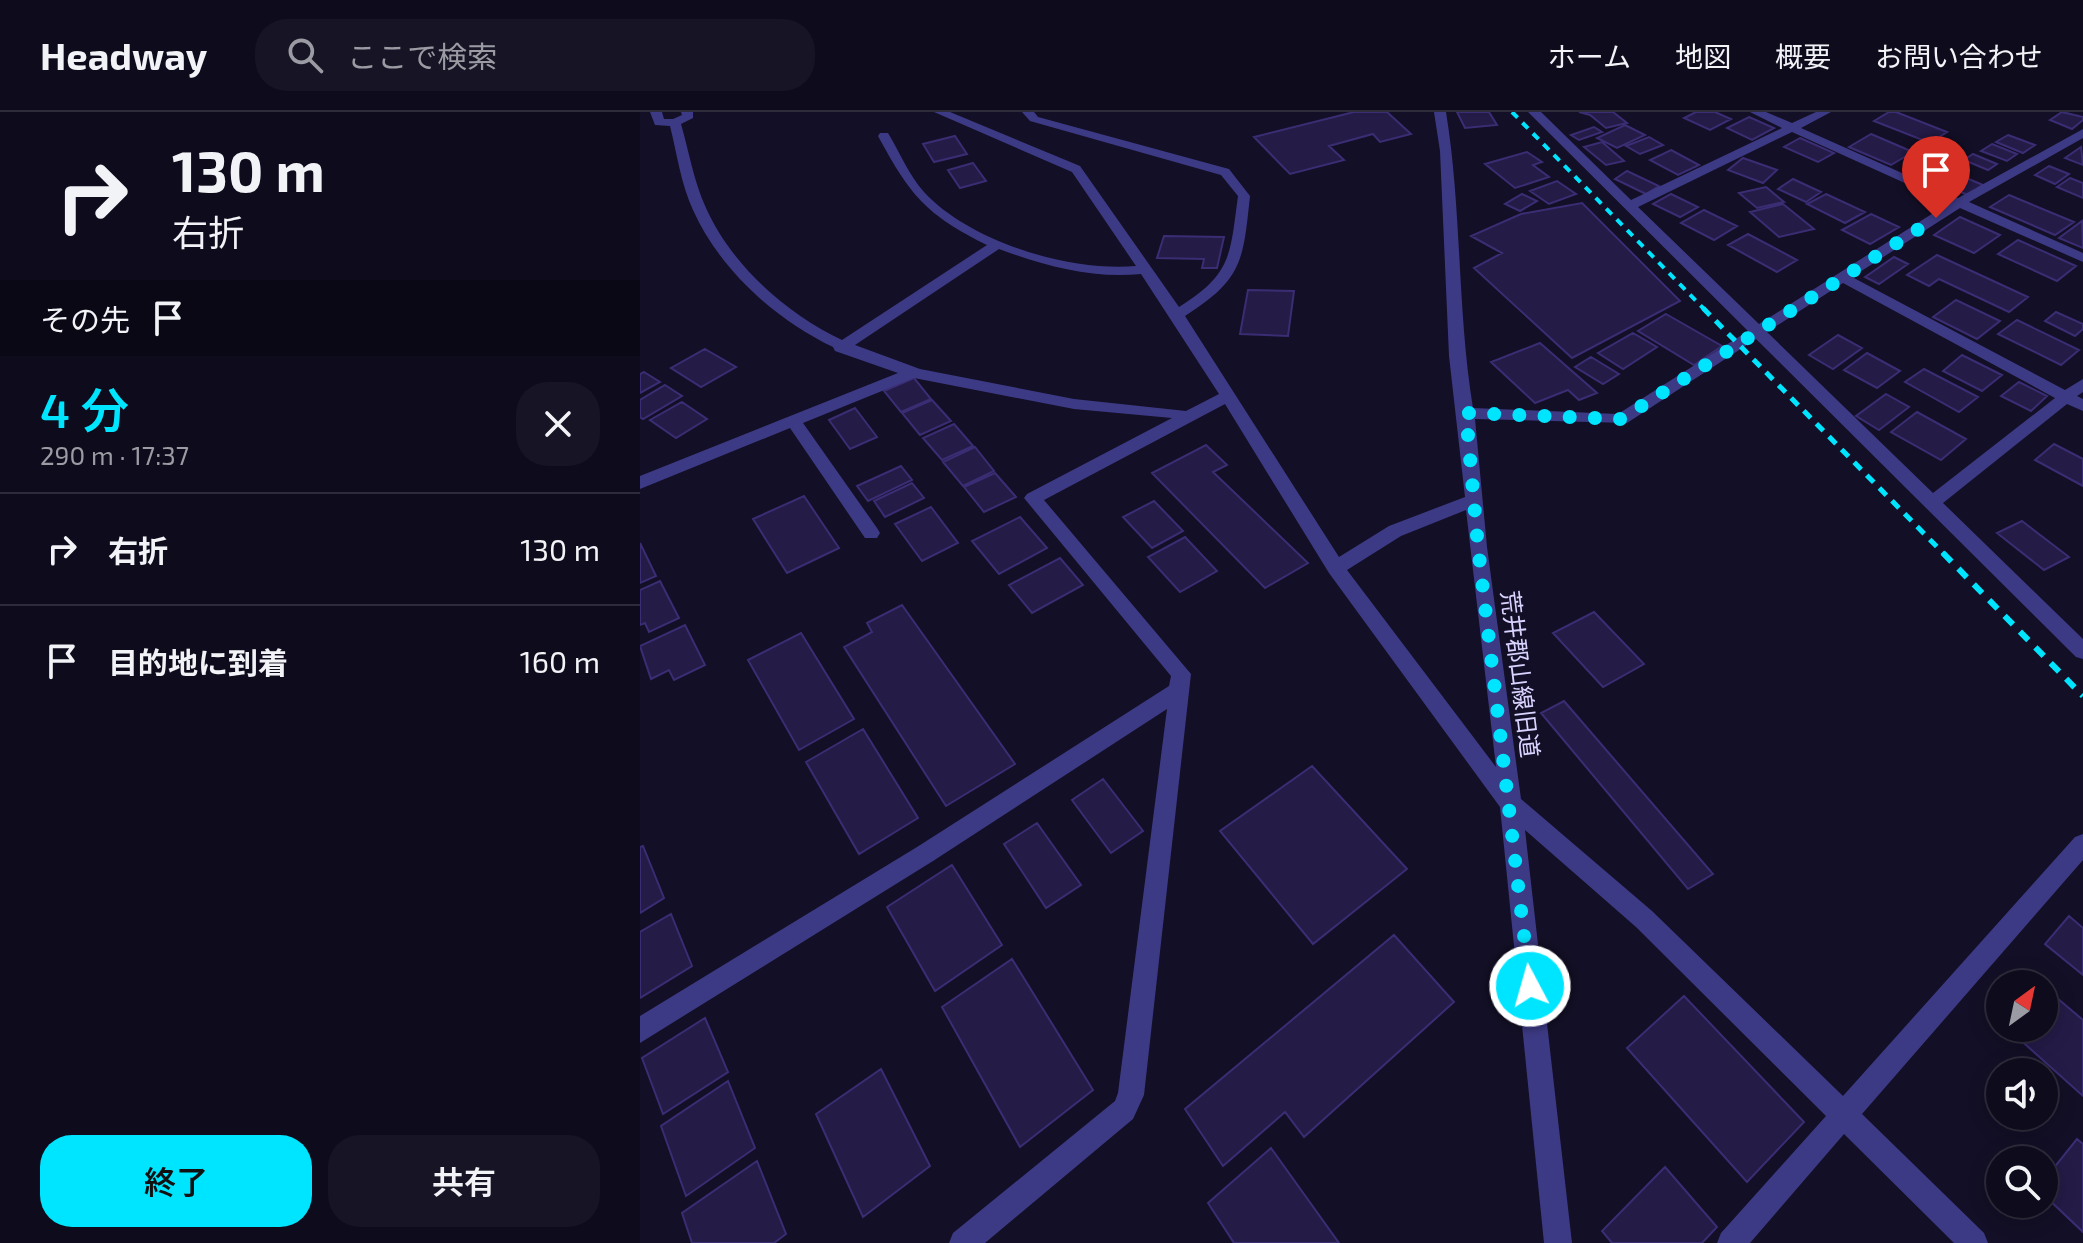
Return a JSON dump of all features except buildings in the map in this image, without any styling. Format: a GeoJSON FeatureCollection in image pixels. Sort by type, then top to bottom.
{"type":"FeatureCollection","features":[{"type":"Feature","properties":{"kind":"street"},"geometry":{"type":"LineString","coordinates":[[656,112],[659,122],[675,123],[689,116],[687,112]]}},
{"type":"Feature","properties":{"kind":"street"},"geometry":{"type":"LineString","coordinates":[[940,112],[1076,169],[1177,315],[1336,568],[1510,803],[1644,919],[1974,1243]]}},
{"type":"Feature","properties":{"kind":"street"},"geometry":{"type":"LineString","coordinates":[[1028,112],[1034,119],[1225,172],[1244,196],[1234,267],[1214,293],[1177,315]]}},
{"type":"Feature","properties":{"kind":"street","name":"荒井郡山線旧道"},"geometry":{"type":"LineString","coordinates":[[1440,112],[1446,151],[1457,356],[1466,413],[1558,1243]]}},
{"type":"Feature","properties":{"kind":"street"},"geometry":{"type":"LineString","coordinates":[[1534,112],[2083,651]]}},
{"type":"Feature","properties":{"kind":"street"},"geometry":{"type":"LineString","coordinates":[[1756,112],[2083,258]]}},
{"type":"Feature","properties":{"kind":"street"},"geometry":{"type":"LineString","coordinates":[[1631,205],[1825,112]]}},
{"type":"Feature","properties":{"kind":"street"},"geometry":{"type":"LineString","coordinates":[[675,123],[704,221],[735,265],[780,311],[840,348],[914,372],[1075,404],[1189,417]]}},
{"type":"Feature","properties":{"kind":"street"},"geometry":{"type":"LineString","coordinates":[[1466,413],[1621,419],[1845,279],[1958,203],[2083,133]]}},
{"type":"Feature","properties":{"kind":"street"},"geometry":{"type":"LineString","coordinates":[[884,136],[912,187],[926,202],[962,229],[996,245],[1111,272],[1145,269]]}},
{"type":"Feature","properties":{"kind":"street"},"geometry":{"type":"LineString","coordinates":[[840,348],[996,245]]}},
{"type":"Feature","properties":{"kind":"street"},"geometry":{"type":"LineString","coordinates":[[1845,279],[2083,406]]}},
{"type":"Feature","properties":{"kind":"street"},"geometry":{"type":"LineString","coordinates":[[643,479],[914,372]]}},
{"type":"Feature","properties":{"kind":"street"},"geometry":{"type":"LineString","coordinates":[[1931,503],[2083,384]]}},
{"type":"Feature","properties":{"kind":"street"},"geometry":{"type":"LineString","coordinates":[[963,1243],[1124,1110],[1131,1095],[1181,674],[1033,498],[1226,397]]}},
{"type":"Feature","properties":{"kind":"street"},"geometry":{"type":"LineString","coordinates":[[793,421],[871,533]]}},
{"type":"Feature","properties":{"kind":"street"},"geometry":{"type":"LineString","coordinates":[[1336,568],[1395,531],[1474,500]]}},
{"type":"Feature","properties":{"kind":"street"},"geometry":{"type":"LineString","coordinates":[[640,1030],[925,854],[1179,690]]}},
{"type":"Feature","properties":{"kind":"street"},"geometry":{"type":"LineString","coordinates":[[1731,1243],[2083,844]]}},
{"type":"Feature","properties":{"kind":"railway"},"geometry":{"type":"LineString","coordinates":[[1512,112],[1705,310]]}},
{"type":"Feature","properties":{"kind":"railway"},"geometry":{"type":"LineString","coordinates":[[1703,308],[1945,555]]}},
{"type":"Feature","properties":{"kind":"railway"},"geometry":{"type":"LineString","coordinates":[[1943,553],[2083,696]]}},
{"type":"Feature","properties":{"kind":"route"},"geometry":{"type":"LineString","coordinates":[[1530,986],[1503,732],[1478,547],[1466,413],[1621,419],[1845,279],[1936,218]]}}]}
